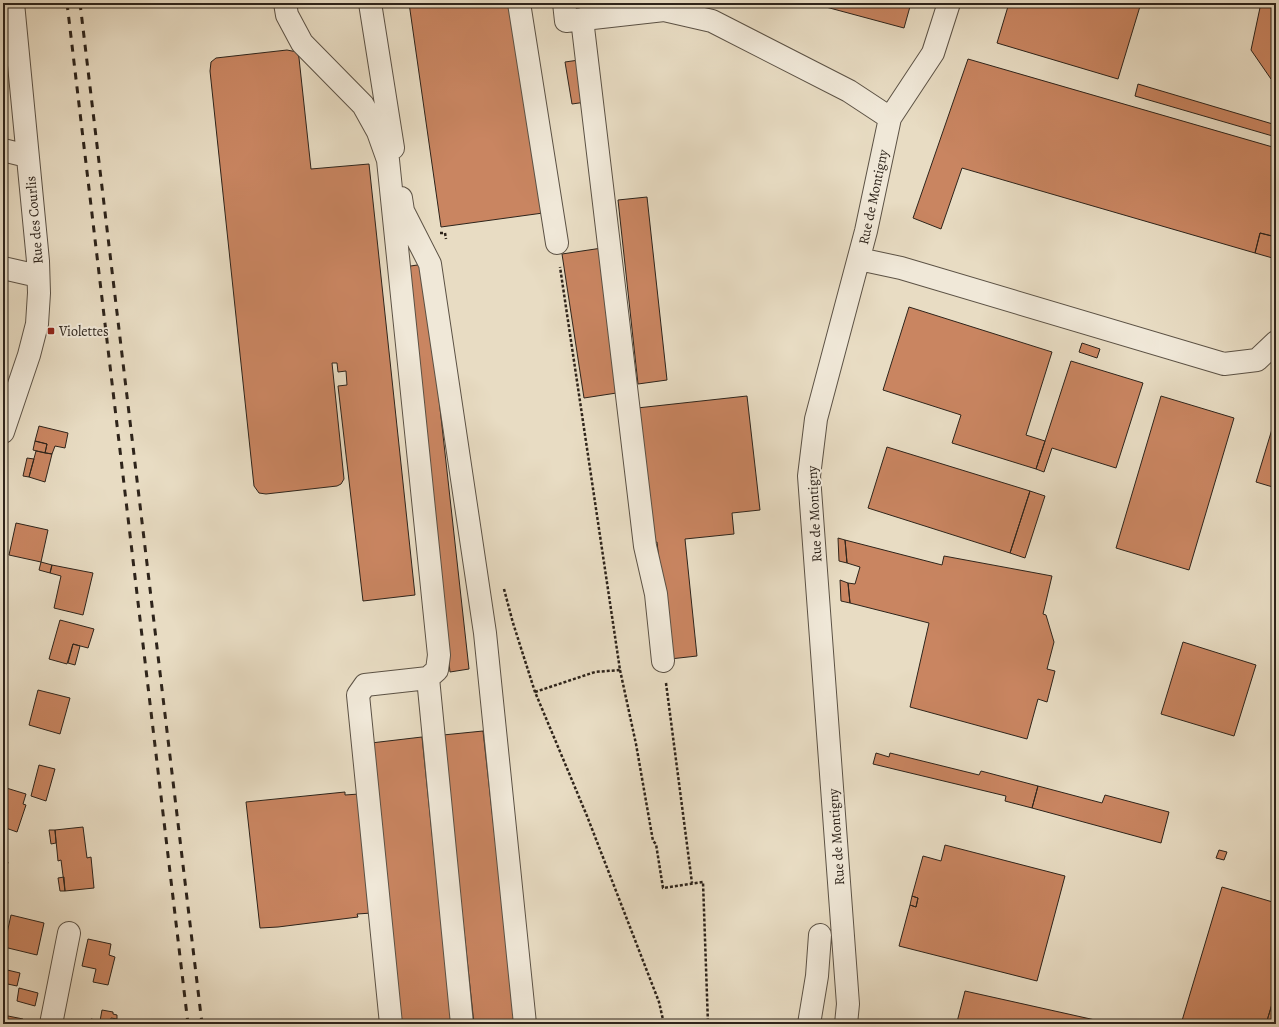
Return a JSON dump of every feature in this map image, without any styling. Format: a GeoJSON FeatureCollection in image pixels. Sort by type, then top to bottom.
{"type":"FeatureCollection","features":[{"type":"Feature","properties":{"kind":"street","name":"Rue des Courlis"},"geometry":{"type":"LineString","coordinates":[[3,432],[7,410],[29,355],[37,324],[39,301],[38,261],[13,3]]}},
{"type":"Feature","properties":{"kind":"street"},"geometry":{"type":"LineString","coordinates":[[285,3],[287,15],[302,43],[363,105],[378,132],[388,160],[438,655],[437,670],[428,678],[365,685],[358,695],[391,1024]]}},
{"type":"Feature","properties":{"kind":"street"},"geometry":{"type":"LineString","coordinates":[[370,3],[403,211],[430,264],[484,625],[525,1024]]}},
{"type":"Feature","properties":{"kind":"street"},"geometry":{"type":"LineString","coordinates":[[519,3],[557,243]]}},
{"type":"Feature","properties":{"kind":"street"},"geometry":{"type":"LineString","coordinates":[[564,3],[566,21],[664,10],[712,21],[849,91],[890,118]]}},
{"type":"Feature","properties":{"kind":"street","name":"Rue de Montigny"},"geometry":{"type":"LineString","coordinates":[[846,1024],[848,1004],[809,476],[816,419],[866,231],[890,118],[933,53],[949,3]]}},
{"type":"Feature","properties":{"kind":"street"},"geometry":{"type":"LineString","coordinates":[[582,19],[645,546],[656,594],[664,662]]}},
{"type":"Feature","properties":{"kind":"street"},"geometry":{"type":"LineString","coordinates":[[3,150],[28,156]]}},
{"type":"Feature","properties":{"kind":"street"},"geometry":{"type":"LineString","coordinates":[[859,259],[901,268],[1224,364],[1257,360],[1276,342]]}},
{"type":"Feature","properties":{"kind":"street"},"geometry":{"type":"LineString","coordinates":[[3,268],[38,276]]}},
{"type":"Feature","properties":{"kind":"street"},"geometry":{"type":"LineString","coordinates":[[428,678],[462,1024]]}},
{"type":"Feature","properties":{"kind":"street"},"geometry":{"type":"LineString","coordinates":[[51,1024],[69,933]]}},
{"type":"Feature","properties":{"kind":"street"},"geometry":{"type":"LineString","coordinates":[[809,1024],[817,976],[820,935]]}},
{"type":"Feature","properties":{"kind":"path"},"geometry":{"type":"LineString","coordinates":[[414,232],[445,233],[446,241]]}},
{"type":"Feature","properties":{"kind":"path"},"geometry":{"type":"LineString","coordinates":[[557,243],[620,670],[636,744],[653,841],[656,844],[663,888],[703,882],[708,1024]]}},
{"type":"Feature","properties":{"kind":"path"},"geometry":{"type":"LineString","coordinates":[[504,587],[535,692],[593,831],[658,1002],[664,1024]]}},
{"type":"Feature","properties":{"kind":"path"},"geometry":{"type":"LineString","coordinates":[[664,662],[692,883]]}},
{"type":"Feature","properties":{"kind":"path"},"geometry":{"type":"LineString","coordinates":[[535,692],[595,672],[620,670]]}},
{"type":"Feature","properties":{"kind":"building"},"geometry":{"type":"Polygon","coordinates":[[[409,3],[512,3],[543,213],[441,227],[409,3]]]}},
{"type":"Feature","properties":{"kind":"building"},"geometry":{"type":"Polygon","coordinates":[[[811,3],[911,3],[904,28],[811,3]]]}},
{"type":"Feature","properties":{"kind":"building"},"geometry":{"type":"Polygon","coordinates":[[[1009,3],[1141,3],[1118,79],[997,43],[1009,3]]]}},
{"type":"Feature","properties":{"kind":"building"},"geometry":{"type":"Polygon","coordinates":[[[1261,3],[1276,3],[1276,80],[1271,79],[1251,50],[1261,3]]]}},
{"type":"Feature","properties":{"kind":"building"},"geometry":{"type":"Polygon","coordinates":[[[287,50],[297,52],[299,58],[311,169],[369,164],[415,595],[363,601],[338,386],[347,385],[346,371],[338,372],[337,363],[332,363],[344,479],[341,484],[337,486],[266,494],[259,493],[254,486],[210,71],[211,62],[216,58],[287,50]]]}},
{"type":"Feature","properties":{"kind":"building"},"geometry":{"type":"Polygon","coordinates":[[[968,59],[1276,148],[1276,237],[1260,233],[1255,253],[962,168],[941,229],[913,218],[968,59]]]}},
{"type":"Feature","properties":{"kind":"building"},"geometry":{"type":"Polygon","coordinates":[[[579,60],[586,102],[572,104],[565,62],[579,60]]]}},
{"type":"Feature","properties":{"kind":"building"},"geometry":{"type":"Polygon","coordinates":[[[1138,84],[1276,125],[1276,137],[1135,96],[1138,84]]]}},
{"type":"Feature","properties":{"kind":"building"},"geometry":{"type":"Polygon","coordinates":[[[647,197],[667,380],[638,384],[618,200],[647,197]]]}},
{"type":"Feature","properties":{"kind":"building"},"geometry":{"type":"Polygon","coordinates":[[[1260,233],[1276,237],[1276,259],[1255,253],[1260,233]]]}},
{"type":"Feature","properties":{"kind":"building"},"geometry":{"type":"Polygon","coordinates":[[[602,248],[623,392],[584,398],[562,254],[602,248]]]}},
{"type":"Feature","properties":{"kind":"building"},"geometry":{"type":"Polygon","coordinates":[[[424,264],[469,669],[450,672],[404,267],[424,264]]]}},
{"type":"Feature","properties":{"kind":"building"},"geometry":{"type":"Polygon","coordinates":[[[909,307],[1052,352],[1026,435],[1045,441],[1036,469],[952,443],[961,415],[883,390],[909,307]]]}},
{"type":"Feature","properties":{"kind":"building"},"geometry":{"type":"Polygon","coordinates":[[[1082,343],[1100,349],[1097,358],[1079,352],[1082,343]]]}},
{"type":"Feature","properties":{"kind":"building"},"geometry":{"type":"Polygon","coordinates":[[[1071,361],[1143,383],[1116,468],[1052,448],[1044,472],[1036,469],[1071,361]]]}},
{"type":"Feature","properties":{"kind":"building"},"geometry":{"type":"Polygon","coordinates":[[[747,396],[760,510],[732,513],[734,534],[685,539],[697,656],[670,659],[657,542],[653,543],[637,408],[747,396]]]}},
{"type":"Feature","properties":{"kind":"building"},"geometry":{"type":"Polygon","coordinates":[[[1161,396],[1234,418],[1189,570],[1116,548],[1161,396]]]}},
{"type":"Feature","properties":{"kind":"building"},"geometry":{"type":"Polygon","coordinates":[[[1276,416],[1276,488],[1256,482],[1276,416]]]}},
{"type":"Feature","properties":{"kind":"building"},"geometry":{"type":"Polygon","coordinates":[[[39,426],[68,433],[65,448],[55,446],[52,454],[45,453],[47,444],[35,441],[39,426]]]}},
{"type":"Feature","properties":{"kind":"building"},"geometry":{"type":"Polygon","coordinates":[[[35,441],[47,444],[45,453],[33,450],[35,441]]]}},
{"type":"Feature","properties":{"kind":"building"},"geometry":{"type":"Polygon","coordinates":[[[887,447],[1030,491],[1010,553],[868,508],[887,447]]]}},
{"type":"Feature","properties":{"kind":"building"},"geometry":{"type":"Polygon","coordinates":[[[36,451],[52,454],[45,482],[29,477],[36,451]]]}},
{"type":"Feature","properties":{"kind":"building"},"geometry":{"type":"Polygon","coordinates":[[[27,458],[34,459],[29,477],[23,476],[27,458]]]}},
{"type":"Feature","properties":{"kind":"building"},"geometry":{"type":"Polygon","coordinates":[[[1030,491],[1045,496],[1025,558],[1010,553],[1030,491]]]}},
{"type":"Feature","properties":{"kind":"building"},"geometry":{"type":"Polygon","coordinates":[[[16,523],[48,530],[41,562],[9,555],[16,523]]]}},
{"type":"Feature","properties":{"kind":"building"},"geometry":{"type":"Polygon","coordinates":[[[838,538],[845,540],[847,563],[839,561],[838,538]]]}},
{"type":"Feature","properties":{"kind":"building"},"geometry":{"type":"Polygon","coordinates":[[[845,540],[942,565],[944,556],[1052,576],[1043,614],[1046,615],[1054,642],[1047,669],[1055,671],[1047,702],[1038,699],[1027,739],[910,707],[929,623],[850,603],[848,583],[855,584],[860,567],[847,563],[845,540]]]}},
{"type":"Feature","properties":{"kind":"building"},"geometry":{"type":"Polygon","coordinates":[[[41,562],[52,565],[50,573],[39,570],[41,562]]]}},
{"type":"Feature","properties":{"kind":"building"},"geometry":{"type":"Polygon","coordinates":[[[52,565],[93,573],[83,615],[54,608],[61,576],[50,573],[52,565]]]}},
{"type":"Feature","properties":{"kind":"building"},"geometry":{"type":"Polygon","coordinates":[[[840,580],[848,583],[850,603],[841,601],[840,580]]]}},
{"type":"Feature","properties":{"kind":"building"},"geometry":{"type":"Polygon","coordinates":[[[60,620],[94,629],[88,648],[73,644],[67,664],[49,659],[60,620]]]}},
{"type":"Feature","properties":{"kind":"building"},"geometry":{"type":"Polygon","coordinates":[[[1183,642],[1256,665],[1234,736],[1161,714],[1183,642]]]}},
{"type":"Feature","properties":{"kind":"building"},"geometry":{"type":"Polygon","coordinates":[[[73,644],[80,646],[75,665],[68,663],[73,644]]]}},
{"type":"Feature","properties":{"kind":"building"},"geometry":{"type":"Polygon","coordinates":[[[38,690],[70,698],[60,734],[29,725],[38,690]]]}},
{"type":"Feature","properties":{"kind":"building"},"geometry":{"type":"Polygon","coordinates":[[[483,731],[516,1024],[474,1024],[443,735],[483,731]]]}},
{"type":"Feature","properties":{"kind":"building"},"geometry":{"type":"Polygon","coordinates":[[[422,737],[452,1024],[400,1024],[371,743],[422,737]]]}},
{"type":"Feature","properties":{"kind":"building"},"geometry":{"type":"Polygon","coordinates":[[[876,753],[889,757],[890,753],[979,775],[981,771],[1038,786],[1032,808],[1005,801],[1006,796],[873,764],[876,753]]]}},
{"type":"Feature","properties":{"kind":"building"},"geometry":{"type":"Polygon","coordinates":[[[39,765],[55,769],[46,801],[31,796],[39,765]]]}},
{"type":"Feature","properties":{"kind":"building"},"geometry":{"type":"Polygon","coordinates":[[[1038,786],[1102,803],[1105,795],[1169,812],[1161,843],[1032,808],[1038,786]]]}},
{"type":"Feature","properties":{"kind":"building"},"geometry":{"type":"Polygon","coordinates":[[[3,787],[26,794],[23,804],[26,805],[17,832],[3,827],[3,787]]]}},
{"type":"Feature","properties":{"kind":"building"},"geometry":{"type":"Polygon","coordinates":[[[345,792],[345,795],[359,794],[372,913],[357,914],[358,917],[260,928],[246,802],[345,792]]]}},
{"type":"Feature","properties":{"kind":"building"},"geometry":{"type":"Polygon","coordinates":[[[83,827],[87,858],[91,857],[94,888],[65,891],[61,860],[58,861],[55,830],[83,827]]]}},
{"type":"Feature","properties":{"kind":"building"},"geometry":{"type":"Polygon","coordinates":[[[49,830],[55,830],[56,843],[51,844],[49,830]]]}},
{"type":"Feature","properties":{"kind":"building"},"geometry":{"type":"Polygon","coordinates":[[[945,845],[1065,876],[1037,981],[899,946],[910,905],[916,907],[918,898],[912,896],[923,856],[941,861],[945,845]]]}},
{"type":"Feature","properties":{"kind":"building"},"geometry":{"type":"Polygon","coordinates":[[[1219,850],[1227,852],[1224,860],[1216,858],[1219,850]]]}},
{"type":"Feature","properties":{"kind":"building"},"geometry":{"type":"Polygon","coordinates":[[[3,861],[8,862],[3,883],[3,861]]]}},
{"type":"Feature","properties":{"kind":"building"},"geometry":{"type":"Polygon","coordinates":[[[64,877],[65,891],[60,891],[58,878],[64,877]]]}},
{"type":"Feature","properties":{"kind":"building"},"geometry":{"type":"Polygon","coordinates":[[[1222,887],[1276,903],[1276,991],[1266,1024],[1181,1024],[1222,887]]]}},
{"type":"Feature","properties":{"kind":"building"},"geometry":{"type":"Polygon","coordinates":[[[912,896],[918,898],[916,907],[910,905],[912,896]]]}},
{"type":"Feature","properties":{"kind":"building"},"geometry":{"type":"Polygon","coordinates":[[[11,915],[44,923],[37,955],[4,947],[11,915]]]}},
{"type":"Feature","properties":{"kind":"building"},"geometry":{"type":"Polygon","coordinates":[[[88,939],[111,944],[109,955],[115,957],[108,985],[93,982],[96,969],[82,966],[88,939]]]}},
{"type":"Feature","properties":{"kind":"building"},"geometry":{"type":"Polygon","coordinates":[[[3,969],[20,973],[17,986],[3,983],[3,969]]]}},
{"type":"Feature","properties":{"kind":"building"},"geometry":{"type":"Polygon","coordinates":[[[19,988],[38,993],[35,1006],[17,1001],[19,988]]]}},
{"type":"Feature","properties":{"kind":"building"},"geometry":{"type":"Polygon","coordinates":[[[965,991],[1113,1024],[966,1024],[957,1022],[965,991]]]}},
{"type":"Feature","properties":{"kind":"building"},"geometry":{"type":"Polygon","coordinates":[[[1276,991],[1276,1018],[1274,1024],[1266,1024],[1276,991]]]}},
{"type":"Feature","properties":{"kind":"building"},"geometry":{"type":"Polygon","coordinates":[[[102,1010],[113,1012],[113,1014],[117,1015],[117,1019],[111,1018],[110,1024],[90,1024],[91,1019],[100,1021],[102,1010]]]}},
{"type":"Feature","properties":{"kind":"building"},"geometry":{"type":"Polygon","coordinates":[[[3,1015],[23,1019],[22,1024],[3,1024],[3,1015]]]}},
{"type":"Feature","properties":{"kind":"railway"},"geometry":{"type":"LineString","coordinates":[[67,3],[188,1024]]}},
{"type":"Feature","properties":{"kind":"railway"},"geometry":{"type":"LineString","coordinates":[[80,3],[202,1024]]}},
{"type":"Feature","properties":{"kind":"place","name":"Violettes"},"geometry":{"type":"Point","coordinates":[51,331]}}]}
